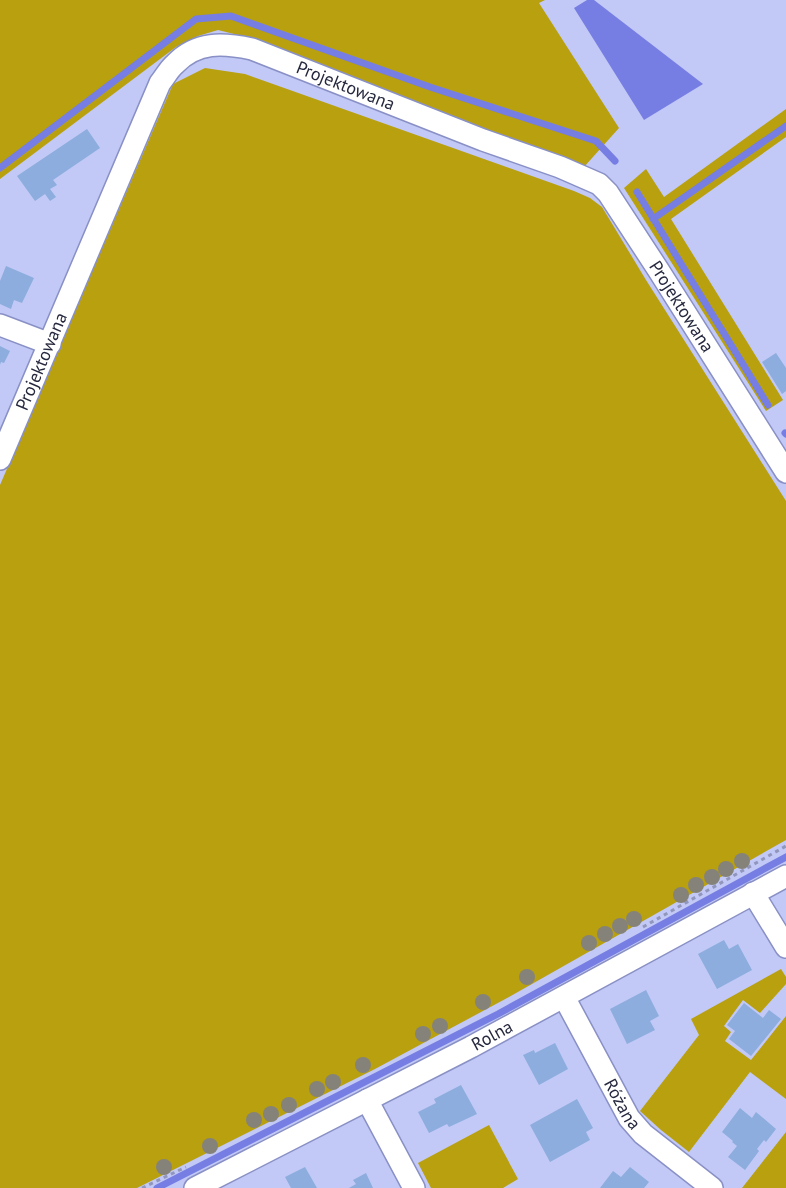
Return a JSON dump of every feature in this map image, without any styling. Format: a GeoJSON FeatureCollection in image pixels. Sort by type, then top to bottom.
{"type":"FeatureCollection","features":[{"type":"Feature","properties":{"kind":"street","name":"Projektowana"},"geometry":{"type":"LineString","coordinates":[[0,459],[160,83],[175,64],[190,53],[208,46],[226,44],[252,49],[474,137],[599,184],[608,193],[659,271],[786,472]]}},
{"type":"Feature","properties":{"kind":"street"},"geometry":{"type":"LineString","coordinates":[[0,325],[50,344]]}},
{"type":"Feature","properties":{"kind":"street","name":"Rolna"},"geometry":{"type":"LineString","coordinates":[[196,1188],[472,1047],[786,876]]}},
{"type":"Feature","properties":{"kind":"street"},"geometry":{"type":"LineString","coordinates":[[753,893],[786,947]]}},
{"type":"Feature","properties":{"kind":"street","name":"Różana"},"geometry":{"type":"LineString","coordinates":[[564,996],[629,1118],[643,1134],[712,1188]]}},
{"type":"Feature","properties":{"kind":"street"},"geometry":{"type":"LineString","coordinates":[[367,1100],[414,1188]]}},
{"type":"Feature","properties":{"kind":"path"},"geometry":{"type":"LineString","coordinates":[[641,928],[786,846]]}},
{"type":"Feature","properties":{"kind":"path"},"geometry":{"type":"LineString","coordinates":[[142,1188],[188,1165]]}},
{"type":"Feature","properties":{"kind":"shaded area"},"geometry":{"type":"Polygon","coordinates":[[[0,0],[545,0],[539,3],[619,128],[584,167],[238,35],[218,30],[198,36],[176,47],[0,179],[0,0]]]}},
{"type":"Feature","properties":{"kind":"shaded area"},"geometry":{"type":"Polygon","coordinates":[[[205,68],[245,74],[574,191],[590,198],[602,207],[786,501],[786,840],[509,997],[375,1069],[137,1188],[0,1188],[0,485],[173,84],[205,68]]]}},
{"type":"Feature","properties":{"kind":"shaded area"},"geometry":{"type":"Polygon","coordinates":[[[786,109],[786,137],[671,219],[783,400],[766,411],[624,188],[646,169],[664,197],[786,109]]]}},
{"type":"Feature","properties":{"kind":"shaded area"},"geometry":{"type":"Polygon","coordinates":[[[781,969],[786,977],[786,984],[760,1013],[743,1000],[724,1026],[731,1032],[725,1041],[751,1060],[786,1016],[786,1099],[750,1072],[689,1152],[640,1111],[699,1035],[691,1019],[781,969]]]}},
{"type":"Feature","properties":{"kind":"shaded area"},"geometry":{"type":"Polygon","coordinates":[[[489,1125],[518,1179],[503,1188],[431,1188],[418,1163],[489,1125]]]}},
{"type":"Feature","properties":{"kind":"shaded area"},"geometry":{"type":"Polygon","coordinates":[[[786,1132],[786,1188],[742,1188],[786,1132]]]}},
{"type":"Feature","properties":{"kind":"water"},"geometry":{"type":"Polygon","coordinates":[[[587,0],[594,0],[703,84],[644,120],[574,8],[587,0]]]}},
{"type":"Feature","properties":{"kind":"building"},"geometry":{"type":"Polygon","coordinates":[[[87,129],[100,148],[53,180],[57,185],[50,189],[56,197],[50,201],[45,194],[35,201],[17,176],[87,129]]]}},
{"type":"Feature","properties":{"kind":"building"},"geometry":{"type":"Polygon","coordinates":[[[6,266],[34,278],[22,303],[14,300],[11,309],[0,304],[0,281],[6,266]]]}},
{"type":"Feature","properties":{"kind":"building"},"geometry":{"type":"Polygon","coordinates":[[[0,346],[10,351],[4,363],[1,362],[0,365],[0,346]]]}},
{"type":"Feature","properties":{"kind":"building"},"geometry":{"type":"Polygon","coordinates":[[[776,353],[786,368],[786,391],[782,394],[762,362],[776,353]]]}},
{"type":"Feature","properties":{"kind":"building"},"geometry":{"type":"Polygon","coordinates":[[[724,940],[729,949],[738,944],[752,970],[717,989],[698,954],[724,940]]]}},
{"type":"Feature","properties":{"kind":"building"},"geometry":{"type":"Polygon","coordinates":[[[646,990],[659,1016],[650,1021],[655,1030],[627,1044],[610,1009],[646,990]]]}},
{"type":"Feature","properties":{"kind":"building"},"geometry":{"type":"Polygon","coordinates":[[[744,1003],[763,1018],[769,1010],[781,1019],[751,1056],[729,1039],[735,1031],[727,1025],[744,1003]]]}},
{"type":"Feature","properties":{"kind":"building"},"geometry":{"type":"Polygon","coordinates":[[[555,1043],[568,1069],[539,1085],[523,1055],[534,1050],[535,1053],[555,1043]]]}},
{"type":"Feature","properties":{"kind":"building"},"geometry":{"type":"Polygon","coordinates":[[[461,1085],[477,1114],[449,1127],[447,1124],[429,1133],[418,1112],[436,1103],[434,1099],[461,1085]]]}},
{"type":"Feature","properties":{"kind":"building"},"geometry":{"type":"Polygon","coordinates":[[[577,1099],[593,1128],[586,1132],[590,1140],[550,1162],[530,1125],[577,1099]]]}},
{"type":"Feature","properties":{"kind":"building"},"geometry":{"type":"Polygon","coordinates":[[[740,1108],[752,1118],[756,1112],[776,1129],[766,1142],[764,1140],[757,1149],[759,1151],[745,1170],[728,1157],[737,1146],[722,1132],[740,1108]]]}},
{"type":"Feature","properties":{"kind":"building"},"geometry":{"type":"Polygon","coordinates":[[[305,1167],[317,1188],[291,1188],[285,1177],[305,1167]]]}},
{"type":"Feature","properties":{"kind":"building"},"geometry":{"type":"Polygon","coordinates":[[[630,1167],[649,1182],[644,1188],[600,1188],[613,1171],[621,1177],[630,1167]]]}},
{"type":"Feature","properties":{"kind":"building"},"geometry":{"type":"Polygon","coordinates":[[[366,1173],[373,1188],[349,1188],[356,1184],[353,1180],[366,1173]]]}},
{"type":"Feature","properties":{"kind":"waterway"},"geometry":{"type":"LineString","coordinates":[[0,168],[196,19],[231,16],[430,87],[596,141],[615,161]]}},
{"type":"Feature","properties":{"kind":"waterway"},"geometry":{"type":"LineString","coordinates":[[653,219],[786,126]]}},
{"type":"Feature","properties":{"kind":"waterway"},"geometry":{"type":"LineString","coordinates":[[637,192],[768,405]]}},
{"type":"Feature","properties":{"kind":"waterway"},"geometry":{"type":"LineString","coordinates":[[157,1188],[498,1014],[786,857]]}}]}
